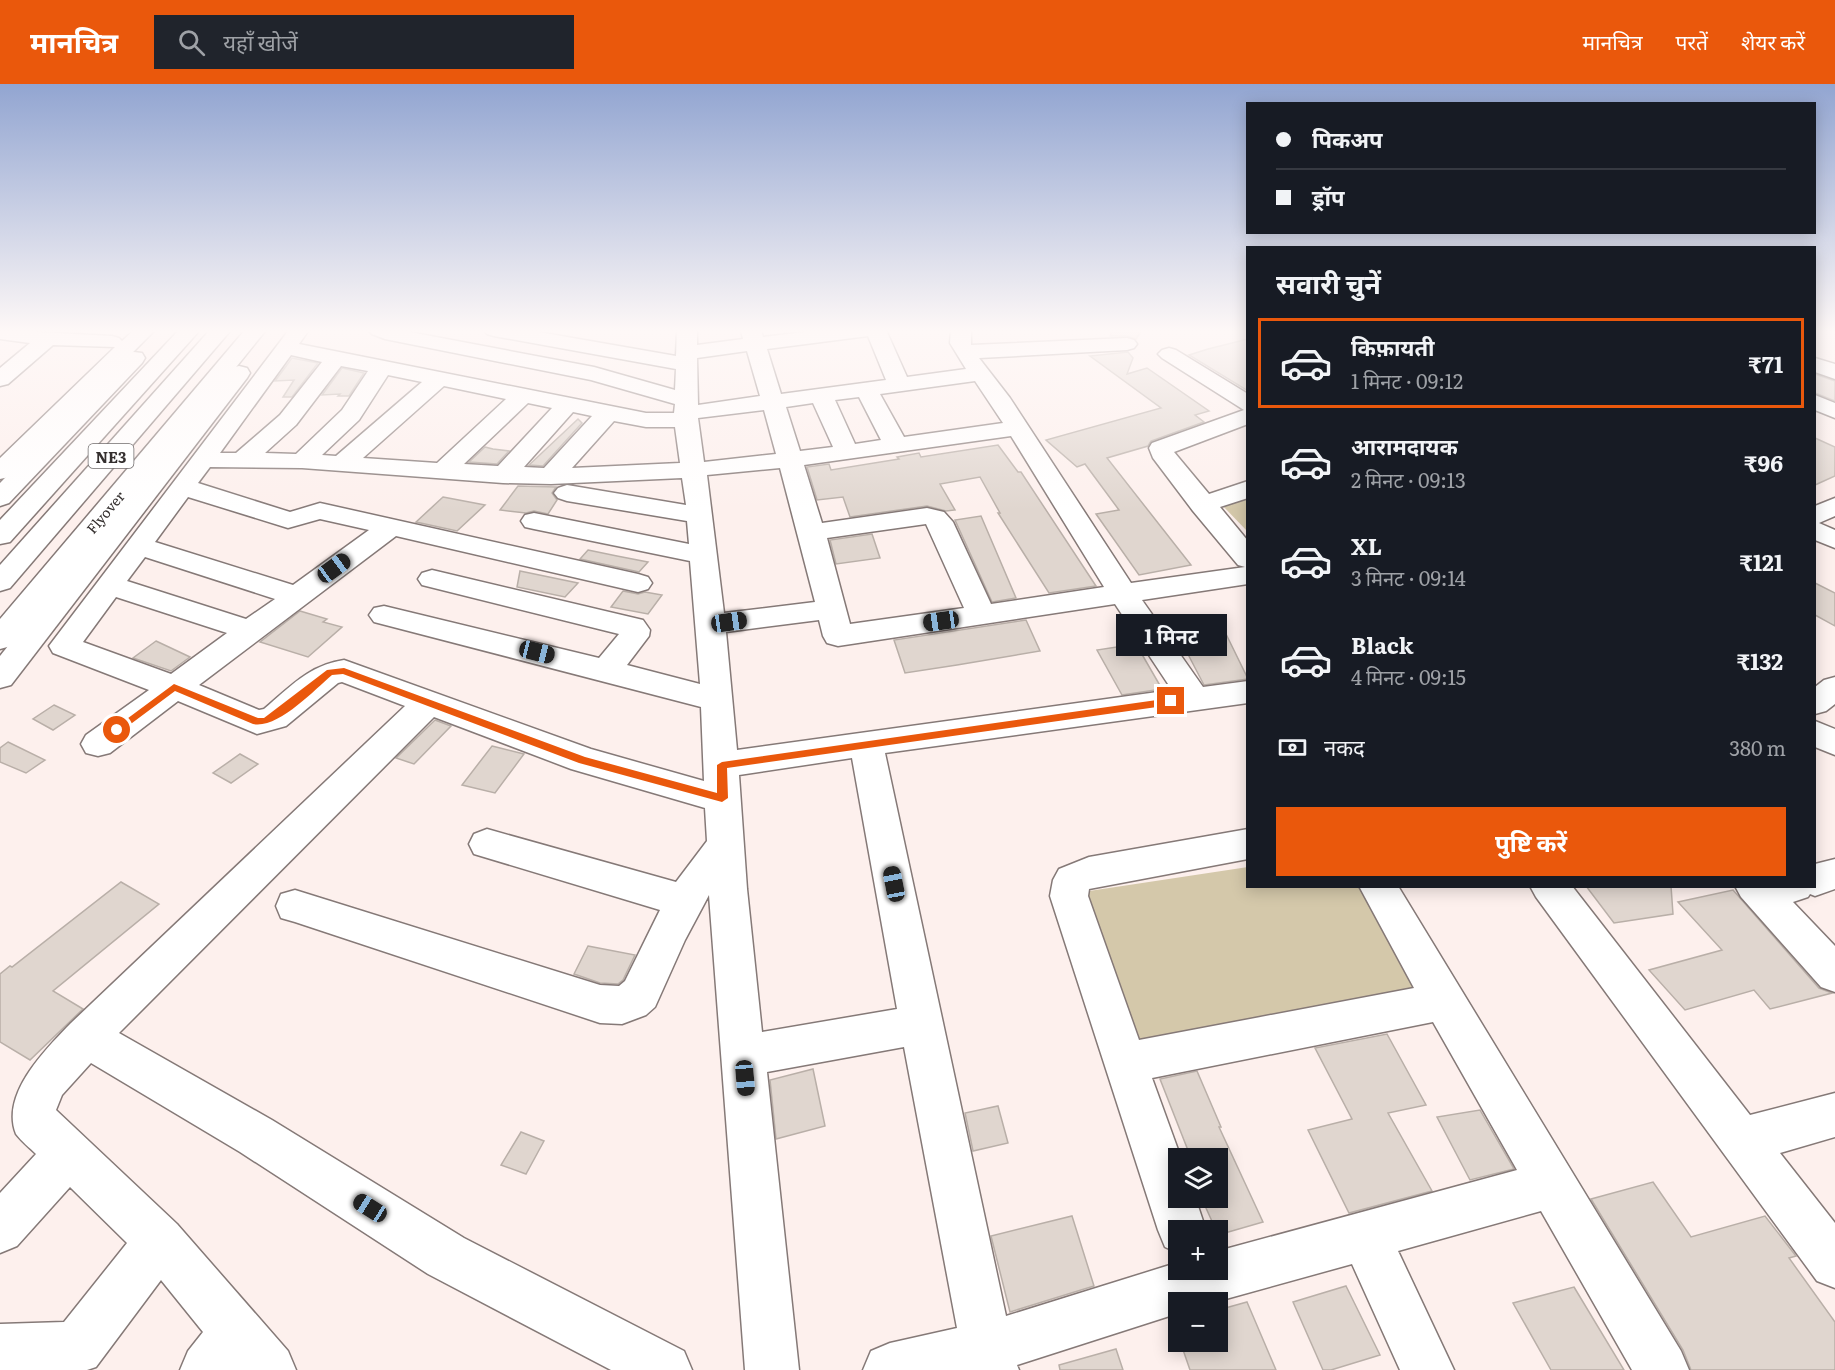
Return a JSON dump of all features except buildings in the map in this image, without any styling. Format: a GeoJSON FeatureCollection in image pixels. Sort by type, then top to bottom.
{"type":"FeatureCollection","features":[{"type":"Feature","properties":{"kind":"main road"},"geometry":{"type":"LineString","coordinates":[[0,452],[64,390]]}},
{"type":"Feature","properties":{"kind":"main road"},"geometry":{"type":"LineString","coordinates":[[0,472],[84,390]]}},
{"type":"Feature","properties":{"kind":"main road"},"geometry":{"type":"LineString","coordinates":[[0,498],[103,390]]}},
{"type":"Feature","properties":{"kind":"main road","name":"NE3"},"geometry":{"type":"LineString","coordinates":[[0,536],[135,390]]}},
{"type":"Feature","properties":{"kind":"main road","name":"NE3"},"geometry":{"type":"LineString","coordinates":[[0,582],[168,390]]}},
{"type":"Feature","properties":{"kind":"main road","name":"Flyover"},"geometry":{"type":"LineString","coordinates":[[0,639],[205,390]]}},
{"type":"Feature","properties":{"kind":"main road"},"geometry":{"type":"LineString","coordinates":[[0,677],[238,390]]}},
{"type":"Feature","properties":{"kind":"main road"},"geometry":{"type":"LineString","coordinates":[[248,390],[183,488],[64,646],[174,687],[257,722],[274,718],[323,677],[336,671],[344,671],[583,760],[722,782],[866,744],[1246,692]]}},
{"type":"Feature","properties":{"kind":"main road"},"geometry":{"type":"LineString","coordinates":[[243,460],[288,420],[311,390]]}},
{"type":"Feature","properties":{"kind":"main road"},"geometry":{"type":"LineString","coordinates":[[302,461],[351,415],[367,390]]}},
{"type":"Feature","properties":{"kind":"main road"},"geometry":{"type":"LineString","coordinates":[[341,464],[427,390]]}},
{"type":"Feature","properties":{"kind":"main road"},"geometry":{"type":"LineString","coordinates":[[491,390],[646,420],[686,411],[859,390]]}},
{"type":"Feature","properties":{"kind":"main road"},"geometry":{"type":"LineString","coordinates":[[634,390],[686,411]]}},
{"type":"Feature","properties":{"kind":"main road"},"geometry":{"type":"LineString","coordinates":[[687,390],[686,411],[700,469],[702,555],[717,700],[725,846],[772,1370]]}},
{"type":"Feature","properties":{"kind":"main road"},"geometry":{"type":"LineString","coordinates":[[770,390],[812,532],[838,636],[1246,575]]}},
{"type":"Feature","properties":{"kind":"main road"},"geometry":{"type":"LineString","coordinates":[[867,390],[896,445]]}},
{"type":"Feature","properties":{"kind":"main road"},"geometry":{"type":"LineString","coordinates":[[993,390],[1123,594],[1194,698]]}},
{"type":"Feature","properties":{"kind":"main road"},"geometry":{"type":"LineString","coordinates":[[1226,390],[1246,403]]}},
{"type":"Feature","properties":{"kind":"main road"},"geometry":{"type":"LineString","coordinates":[[443,471],[522,396]]}},
{"type":"Feature","properties":{"kind":"main road"},"geometry":{"type":"LineString","coordinates":[[821,396],[847,452]]}},
{"type":"Feature","properties":{"kind":"main road"},"geometry":{"type":"LineString","coordinates":[[1816,402],[1835,411]]}},
{"type":"Feature","properties":{"kind":"main road"},"geometry":{"type":"LineString","coordinates":[[503,475],[567,405]]}},
{"type":"Feature","properties":{"kind":"main road"},"geometry":{"type":"LineString","coordinates":[[559,484],[608,413]]}},
{"type":"Feature","properties":{"kind":"main road"},"geometry":{"type":"LineString","coordinates":[[1246,417],[1161,448],[1162,453],[1202,505],[1246,557]]}},
{"type":"Feature","properties":{"kind":"main road"},"geometry":{"type":"LineString","coordinates":[[559,484],[791,460],[1018,428]]}},
{"type":"Feature","properties":{"kind":"main road"},"geometry":{"type":"LineString","coordinates":[[203,460],[302,461],[503,475],[559,484],[700,514]]}},
{"type":"Feature","properties":{"kind":"main road"},"geometry":{"type":"LineString","coordinates":[[183,488],[288,520],[301,519],[320,511],[638,583]]}},
{"type":"Feature","properties":{"kind":"main road"},"geometry":{"type":"LineString","coordinates":[[1202,505],[1246,490]]}},
{"type":"Feature","properties":{"kind":"main road"},"geometry":{"type":"LineString","coordinates":[[1816,516],[1835,506]]}},
{"type":"Feature","properties":{"kind":"main road"},"geometry":{"type":"LineString","coordinates":[[812,532],[927,516],[935,518],[940,522],[982,615]]}},
{"type":"Feature","properties":{"kind":"main road"},"geometry":{"type":"LineString","coordinates":[[534,521],[702,555]]}},
{"type":"Feature","properties":{"kind":"main road"},"geometry":{"type":"LineString","coordinates":[[98,744],[391,527]]}},
{"type":"Feature","properties":{"kind":"main road"},"geometry":{"type":"LineString","coordinates":[[1816,530],[1835,540]]}},
{"type":"Feature","properties":{"kind":"main road"},"geometry":{"type":"LineString","coordinates":[[140,546],[297,597]]}},
{"type":"Feature","properties":{"kind":"main road"},"geometry":{"type":"LineString","coordinates":[[432,579],[632,627],[635,630],[634,636],[606,670]]}},
{"type":"Feature","properties":{"kind":"main road"},"geometry":{"type":"LineString","coordinates":[[110,585],[251,631]]}},
{"type":"Feature","properties":{"kind":"main road"},"geometry":{"type":"LineString","coordinates":[[709,625],[831,609]]}},
{"type":"Feature","properties":{"kind":"main road"},"geometry":{"type":"LineString","coordinates":[[384,615],[717,700]]}},
{"type":"Feature","properties":{"kind":"main road"},"geometry":{"type":"LineString","coordinates":[[1816,702],[1835,688]]}},
{"type":"Feature","properties":{"kind":"main road"},"geometry":{"type":"LineString","coordinates":[[269,1370],[222,1350],[160,1241],[33,1119],[34,1101],[46,1080],[86,1037],[428,703]]}},
{"type":"Feature","properties":{"kind":"main road"},"geometry":{"type":"LineString","coordinates":[[1816,734],[1835,743]]}},
{"type":"Feature","properties":{"kind":"main road"},"geometry":{"type":"LineString","coordinates":[[866,744],[989,1359]]}},
{"type":"Feature","properties":{"kind":"main road"},"geometry":{"type":"LineString","coordinates":[[487,844],[685,901]]}},
{"type":"Feature","properties":{"kind":"main road"},"geometry":{"type":"LineString","coordinates":[[1179,1220],[1069,896],[1072,880],[1089,872],[1246,844]]}},
{"type":"Feature","properties":{"kind":"main road"},"geometry":{"type":"LineString","coordinates":[[294,906],[600,1004],[618,1007],[631,1004],[640,994],[685,901],[706,868],[725,846]]}},
{"type":"Feature","properties":{"kind":"main road"},"geometry":{"type":"LineString","coordinates":[[1816,880],[1835,874]]}},
{"type":"Feature","properties":{"kind":"main road"},"geometry":{"type":"LineString","coordinates":[[1379,888],[1443,1001],[1662,1370]]}},
{"type":"Feature","properties":{"kind":"main road"},"geometry":{"type":"LineString","coordinates":[[1551,888],[1835,1263]]}},
{"type":"Feature","properties":{"kind":"main road"},"geometry":{"type":"LineString","coordinates":[[1770,890],[1835,974]]}},
{"type":"Feature","properties":{"kind":"main road"},"geometry":{"type":"LineString","coordinates":[[1125,1063],[1443,1001]]}},
{"type":"Feature","properties":{"kind":"main road"},"geometry":{"type":"LineString","coordinates":[[743,1056],[921,1024]]}},
{"type":"Feature","properties":{"kind":"main road"},"geometry":{"type":"LineString","coordinates":[[86,1037],[256,1136],[446,1256],[665,1370]]}},
{"type":"Feature","properties":{"kind":"main road"},"geometry":{"type":"LineString","coordinates":[[1742,1140],[1835,1115]]}},
{"type":"Feature","properties":{"kind":"main road"},"geometry":{"type":"LineString","coordinates":[[0,1229],[69,1153]]}},
{"type":"Feature","properties":{"kind":"main road"},"geometry":{"type":"LineString","coordinates":[[1228,1268],[1365,1236],[1553,1184]]}},
{"type":"Feature","properties":{"kind":"main road"},"geometry":{"type":"LineString","coordinates":[[1365,1236],[1427,1370]]}},
{"type":"Feature","properties":{"kind":"main road"},"geometry":{"type":"LineString","coordinates":[[0,1350],[68,1359],[160,1241]]}},
{"type":"Feature","properties":{"kind":"main road"},"geometry":{"type":"LineString","coordinates":[[890,1370],[989,1359],[1186,1280]]}},
{"type":"Feature","properties":{"kind":"shaded area"},"geometry":{"type":"Polygon","coordinates":[[[1246,494],[1246,530],[1220,503],[1246,494]]]}},
{"type":"Feature","properties":{"kind":"shaded area"},"geometry":{"type":"Polygon","coordinates":[[[1246,867],[1246,888],[1360,888],[1422,994],[1128,1044],[1076,893],[1246,867]]]}},
{"type":"Feature","properties":{"kind":"route"},"geometry":{"type":"LineString","coordinates":[[117,730],[174,687],[257,722],[265,721],[274,718],[323,677],[336,671],[344,671],[583,760],[722,798],[722,765],[1171,701]]}}]}
